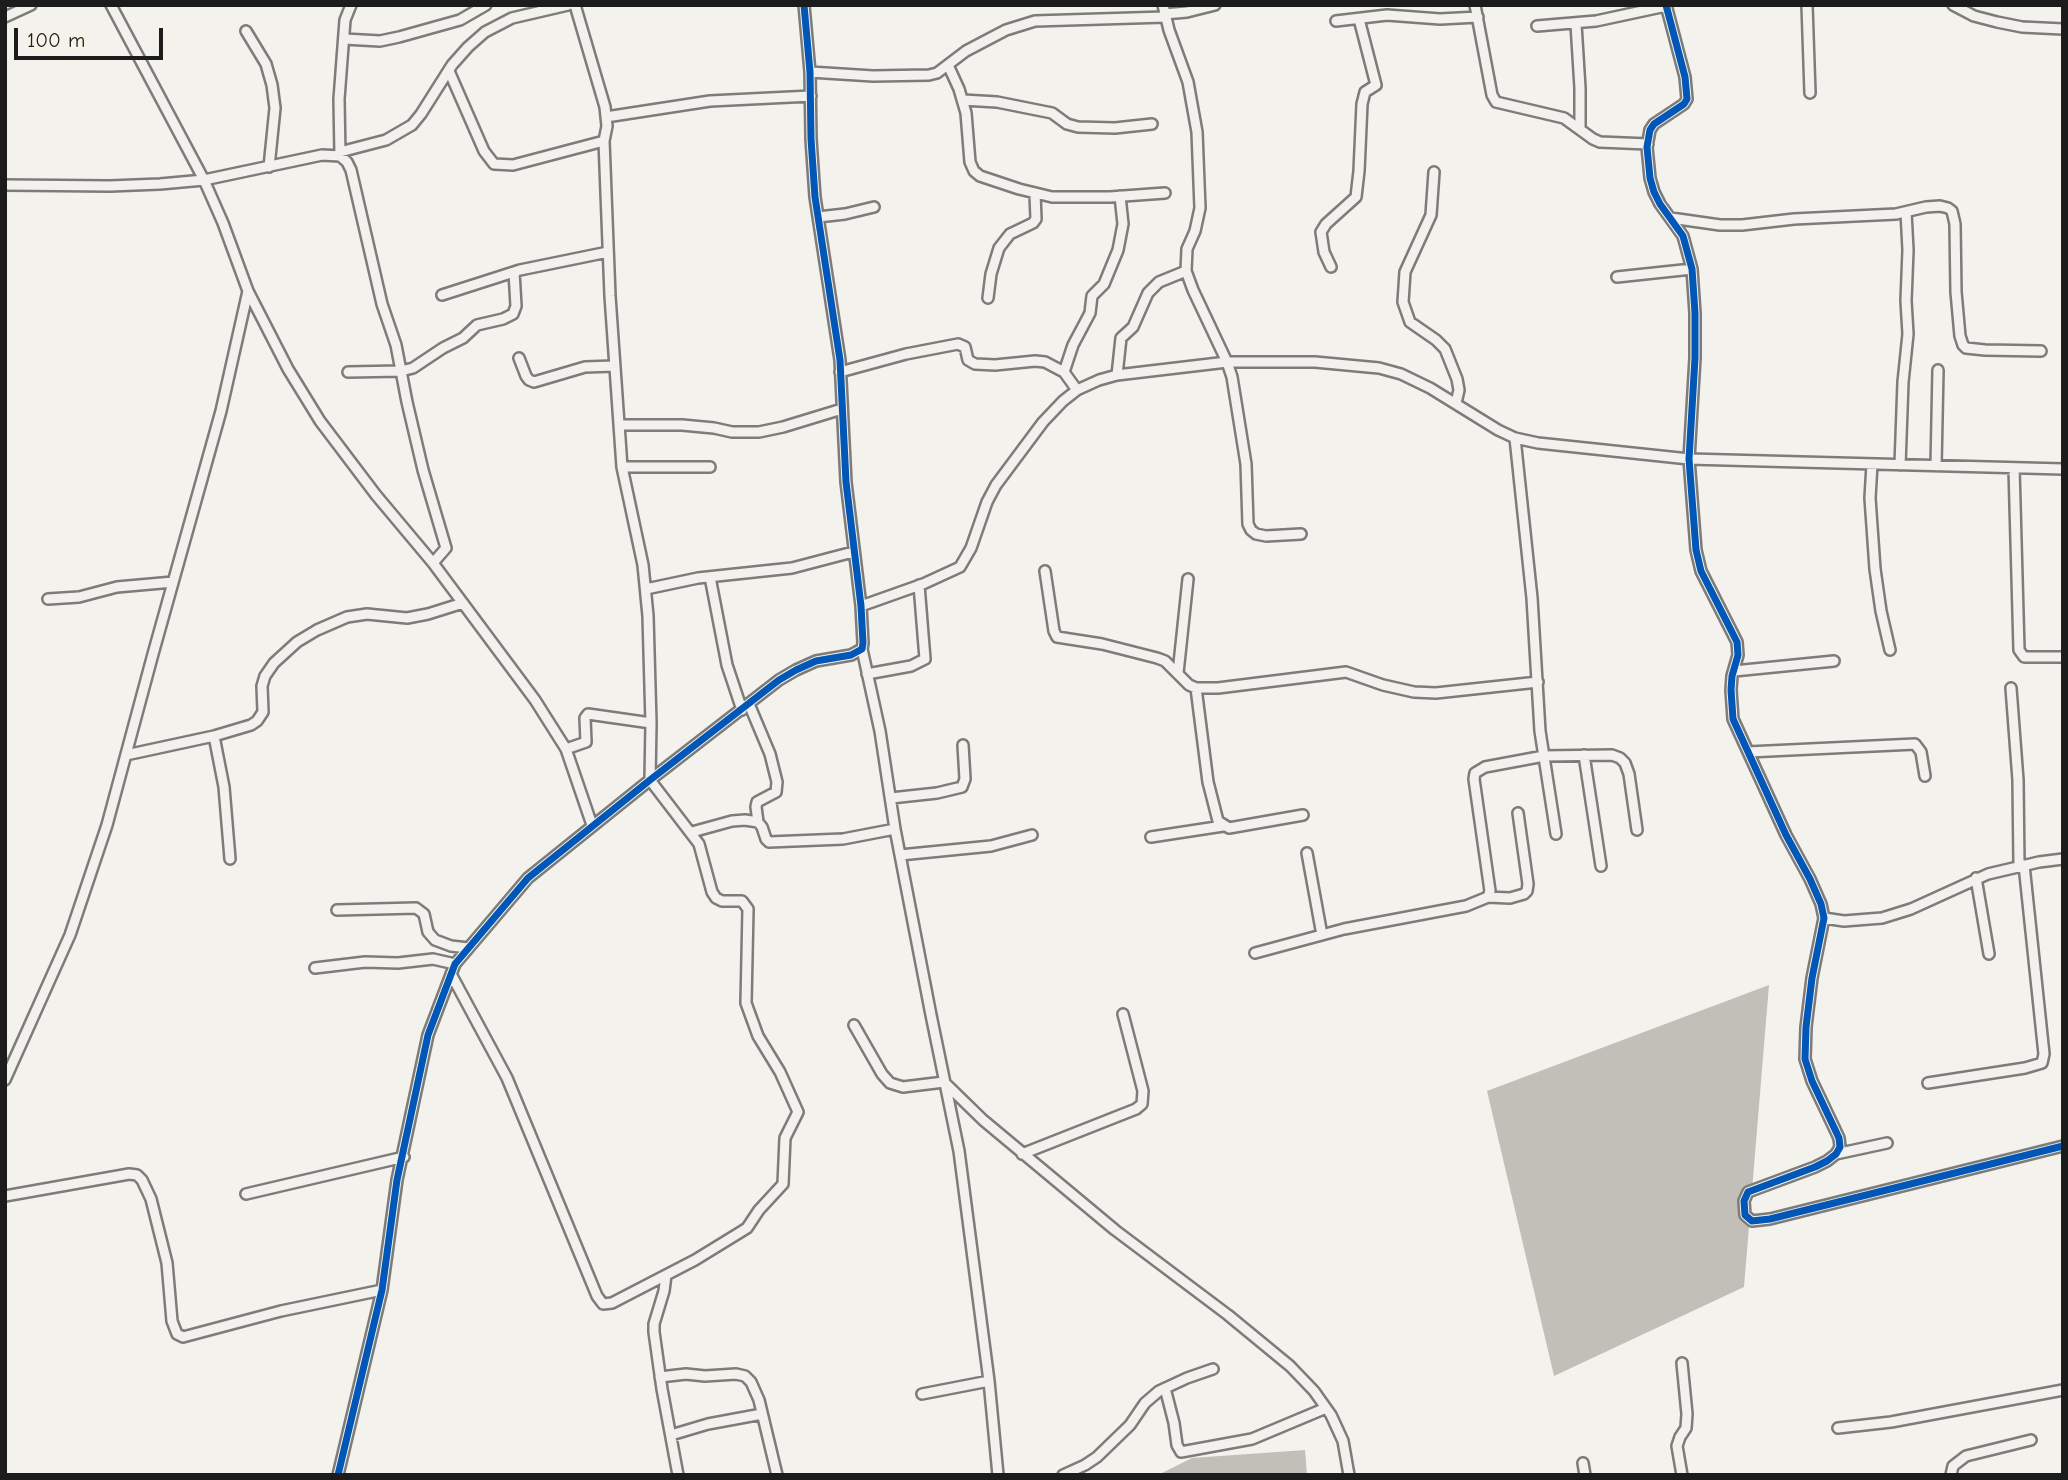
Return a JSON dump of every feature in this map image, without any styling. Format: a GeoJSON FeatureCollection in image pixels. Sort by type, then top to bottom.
{"type":"FeatureCollection","features":[{"type":"Feature","properties":{"kind":"street"},"geometry":{"type":"LineString","coordinates":[[5,17],[31,5]]}},
{"type":"Feature","properties":{"kind":"street"},"geometry":{"type":"LineString","coordinates":[[111,5],[204,180],[248,291],[288,369],[320,421],[376,495],[433,563],[535,700],[566,749],[592,825]]}},
{"type":"Feature","properties":{"kind":"street"},"geometry":{"type":"LineString","coordinates":[[351,5],[345,16],[338,115],[340,154],[351,170],[382,304],[396,345],[423,470],[446,548],[433,563]]}},
{"type":"Feature","properties":{"kind":"street"},"geometry":{"type":"LineString","coordinates":[[344,39],[380,41],[399,37],[460,20],[486,5]]}},
{"type":"Feature","properties":{"kind":"street"},"geometry":{"type":"LineString","coordinates":[[5,185],[110,186],[204,180],[322,155],[340,154],[386,140],[412,125],[449,71],[468,47],[485,32],[512,19],[568,5]]}},
{"type":"Feature","properties":{"kind":"street"},"geometry":{"type":"LineString","coordinates":[[451,974],[507,1078],[603,1304],[612,1303],[739,1234],[779,1189],[784,1178],[785,1138],[798,1112],[780,1072],[758,1036],[746,1003],[748,909],[742,901],[722,901],[712,892],[703,853],[692,832],[650,780],[648,616],[643,565],[622,467],[608,252],[604,141],[607,126],[598,79],[575,5]]}},
{"type":"Feature","properties":{"kind":"street"},"geometry":{"type":"LineString","coordinates":[[804,5],[810,72],[813,167],[818,217],[834,312],[846,482],[861,606],[862,649],[959,1151],[989,1381],[998,1475]]}},
{"type":"Feature","properties":{"kind":"street"},"geometry":{"type":"LineString","coordinates":[[810,72],[873,76],[929,75],[937,73],[966,51],[1006,30],[1035,21],[1187,12],[1215,5]]}},
{"type":"Feature","properties":{"kind":"street"},"geometry":{"type":"LineString","coordinates":[[1475,5],[1494,100],[1504,105],[1564,118],[1601,142],[1647,144]]}},
{"type":"Feature","properties":{"kind":"street"},"geometry":{"type":"LineString","coordinates":[[1807,5],[1810,93]]}},
{"type":"Feature","properties":{"kind":"street"},"geometry":{"type":"LineString","coordinates":[[1952,5],[1997,23],[2063,29]]}},
{"type":"Feature","properties":{"kind":"street"},"geometry":{"type":"LineString","coordinates":[[1537,26],[1576,24],[1666,6],[1685,77],[1684,104],[1654,124],[1647,144],[1654,192],[1683,236],[1692,269],[1695,358],[1689,459],[1696,550],[1702,571],[1737,642],[1738,655],[1731,690],[1733,719],[1821,904],[1824,921],[1816,954],[1805,1059],[1812,1081],[1839,1138],[1840,1147],[1836,1154],[1815,1167],[1748,1192],[1744,1201],[1745,1215],[1752,1221],[1770,1219],[2063,1146]]}},
{"type":"Feature","properties":{"kind":"street"},"geometry":{"type":"LineString","coordinates":[[1164,12],[1190,89],[1197,132],[1200,208],[1187,249],[1186,271],[1232,377],[1240,417],[1248,486],[1248,524],[1256,534],[1266,536],[1301,534]]}},
{"type":"Feature","properties":{"kind":"street"},"geometry":{"type":"LineString","coordinates":[[1336,21],[1387,15],[1440,19],[1478,17]]}},
{"type":"Feature","properties":{"kind":"street"},"geometry":{"type":"LineString","coordinates":[[1331,267],[1324,252],[1321,232],[1326,224],[1356,197],[1362,104],[1365,92],[1376,85],[1359,19]]}},
{"type":"Feature","properties":{"kind":"street"},"geometry":{"type":"LineString","coordinates":[[1576,24],[1581,100],[1580,129]]}},
{"type":"Feature","properties":{"kind":"street"},"geometry":{"type":"LineString","coordinates":[[246,31],[267,64],[272,85],[275,108],[268,167]]}},
{"type":"Feature","properties":{"kind":"street"},"geometry":{"type":"LineString","coordinates":[[948,65],[963,100],[970,162],[974,171],[989,181],[1035,194],[1068,198],[1165,192]]}},
{"type":"Feature","properties":{"kind":"street"},"geometry":{"type":"LineString","coordinates":[[449,71],[484,151],[494,164],[513,165],[604,141]]}},
{"type":"Feature","properties":{"kind":"street"},"geometry":{"type":"LineString","coordinates":[[606,117],[710,101],[811,96]]}},
{"type":"Feature","properties":{"kind":"street"},"geometry":{"type":"LineString","coordinates":[[963,100],[997,102],[1052,113],[1067,124],[1078,127],[1115,128],[1152,124]]}},
{"type":"Feature","properties":{"kind":"street"},"geometry":{"type":"LineString","coordinates":[[1434,172],[1431,215],[1405,272],[1403,302],[1410,322],[1445,349],[1457,379],[1457,403]]}},
{"type":"Feature","properties":{"kind":"street"},"geometry":{"type":"LineString","coordinates":[[988,298],[991,274],[999,248],[1010,234],[1036,219],[1035,194]]}},
{"type":"Feature","properties":{"kind":"street"},"geometry":{"type":"LineString","coordinates":[[1064,372],[1073,345],[1090,313],[1092,296],[1104,284],[1118,250],[1123,224],[1120,196]]}},
{"type":"Feature","properties":{"kind":"street"},"geometry":{"type":"LineString","coordinates":[[818,217],[845,214],[874,206]]}},
{"type":"Feature","properties":{"kind":"street"},"geometry":{"type":"LineString","coordinates":[[1671,218],[1720,225],[1742,225],[1794,219],[1885,215],[1940,206],[1952,211],[1955,224],[1959,336],[1963,345],[1984,351],[2041,351]]}},
{"type":"Feature","properties":{"kind":"street"},"geometry":{"type":"LineString","coordinates":[[1900,465],[1903,382],[1908,343],[1906,212]]}},
{"type":"Feature","properties":{"kind":"street"},"geometry":{"type":"LineString","coordinates":[[443,295],[514,272],[608,252]]}},
{"type":"Feature","properties":{"kind":"street"},"geometry":{"type":"LineString","coordinates":[[1617,277],[1692,269]]}},
{"type":"Feature","properties":{"kind":"street"},"geometry":{"type":"LineString","coordinates":[[1117,375],[1121,338],[1133,327],[1148,293],[1159,282],[1186,271]]}},
{"type":"Feature","properties":{"kind":"street"},"geometry":{"type":"LineString","coordinates":[[348,372],[401,371],[418,365],[470,334],[477,326],[513,314],[516,306],[514,272]]}},
{"type":"Feature","properties":{"kind":"street"},"geometry":{"type":"LineString","coordinates":[[5,1080],[83,901],[107,825],[221,411],[248,291]]}},
{"type":"Feature","properties":{"kind":"street"},"geometry":{"type":"LineString","coordinates":[[840,372],[906,354],[958,344],[965,347],[968,360],[975,364],[1045,362],[1064,372],[1077,390]]}},
{"type":"Feature","properties":{"kind":"street"},"geometry":{"type":"LineString","coordinates":[[519,358],[526,376],[534,382],[585,367],[614,366]]}},
{"type":"Feature","properties":{"kind":"street"},"geometry":{"type":"LineString","coordinates":[[861,606],[949,574],[964,563],[996,485],[1043,422],[1077,390],[1117,375],[1227,362],[1315,362],[1379,368],[1411,379],[1457,403],[1498,430],[1515,438],[1538,443],[1689,459],[2063,469]]}},
{"type":"Feature","properties":{"kind":"street"},"geometry":{"type":"LineString","coordinates":[[1936,466],[1938,370]]}},
{"type":"Feature","properties":{"kind":"street"},"geometry":{"type":"LineString","coordinates":[[619,425],[702,426],[747,433],[783,427],[842,409]]}},
{"type":"Feature","properties":{"kind":"street"},"geometry":{"type":"LineString","coordinates":[[1515,438],[1532,598],[1539,712],[1556,834]]}},
{"type":"Feature","properties":{"kind":"street"},"geometry":{"type":"LineString","coordinates":[[1872,464],[1870,498],[1875,569],[1890,650]]}},
{"type":"Feature","properties":{"kind":"street"},"geometry":{"type":"LineString","coordinates":[[622,467],[710,467]]}},
{"type":"Feature","properties":{"kind":"street"},"geometry":{"type":"LineString","coordinates":[[2014,468],[2019,650],[2024,657],[2063,657]]}},
{"type":"Feature","properties":{"kind":"street"},"geometry":{"type":"LineString","coordinates":[[646,589],[710,577],[792,568],[853,552]]}},
{"type":"Feature","properties":{"kind":"street"},"geometry":{"type":"LineString","coordinates":[[1045,571],[1057,637],[1102,644],[1157,658],[1165,661],[1189,685],[1196,688],[1218,688],[1346,672],[1414,692],[1538,682]]}},
{"type":"Feature","properties":{"kind":"street"},"geometry":{"type":"LineString","coordinates":[[710,577],[727,665],[770,754],[777,782],[773,795],[757,802],[756,807],[758,822],[766,839],[769,842],[843,839],[895,828]]}},
{"type":"Feature","properties":{"kind":"street"},"geometry":{"type":"LineString","coordinates":[[1178,673],[1188,579]]}},
{"type":"Feature","properties":{"kind":"street"},"geometry":{"type":"LineString","coordinates":[[48,599],[79,597],[117,587],[173,582]]}},
{"type":"Feature","properties":{"kind":"street"},"geometry":{"type":"LineString","coordinates":[[867,674],[911,666],[925,659],[919,585]]}},
{"type":"Feature","properties":{"kind":"street"},"geometry":{"type":"LineString","coordinates":[[126,755],[251,725],[263,712],[262,685],[274,663],[317,630],[347,617],[367,614],[407,618],[463,603]]}},
{"type":"Feature","properties":{"kind":"street"},"geometry":{"type":"LineString","coordinates":[[338,1475],[382,1290],[397,1180],[428,1035],[455,964],[528,878],[779,680],[807,664],[851,655],[862,649]]}},
{"type":"Feature","properties":{"kind":"street"},"geometry":{"type":"LineString","coordinates":[[1734,671],[1834,661]]}},
{"type":"Feature","properties":{"kind":"street"},"geometry":{"type":"LineString","coordinates":[[1196,688],[1208,782],[1216,814],[1223,826]]}},
{"type":"Feature","properties":{"kind":"street"},"geometry":{"type":"LineString","coordinates":[[1928,1083],[2025,1068],[2042,1063],[2044,1055],[2021,865],[2011,688]]}},
{"type":"Feature","properties":{"kind":"street"},"geometry":{"type":"LineString","coordinates":[[566,749],[586,742],[584,718],[587,714],[651,723]]}},
{"type":"Feature","properties":{"kind":"street"},"geometry":{"type":"LineString","coordinates":[[214,736],[224,788],[230,859]]}},
{"type":"Feature","properties":{"kind":"street"},"geometry":{"type":"LineString","coordinates":[[1748,752],[1915,744],[1921,752],[1924,776]]}},
{"type":"Feature","properties":{"kind":"street"},"geometry":{"type":"LineString","coordinates":[[891,798],[937,793],[962,787],[965,779],[963,745]]}},
{"type":"Feature","properties":{"kind":"street"},"geometry":{"type":"LineString","coordinates":[[1584,755],[1601,866]]}},
{"type":"Feature","properties":{"kind":"street"},"geometry":{"type":"LineString","coordinates":[[1488,897],[1490,891],[1474,779],[1475,773],[1485,767],[1544,756],[1612,755],[1620,758],[1626,764],[1637,830]]}},
{"type":"Feature","properties":{"kind":"street"},"geometry":{"type":"LineString","coordinates":[[1255,953],[1395,918],[1466,906],[1488,897],[1510,898],[1524,894],[1528,884],[1518,813]]}},
{"type":"Feature","properties":{"kind":"street"},"geometry":{"type":"LineString","coordinates":[[1151,837],[1223,826],[1235,828],[1303,815]]}},
{"type":"Feature","properties":{"kind":"street"},"geometry":{"type":"LineString","coordinates":[[692,832],[732,821],[758,822]]}},
{"type":"Feature","properties":{"kind":"street"},"geometry":{"type":"LineString","coordinates":[[900,855],[991,846],[1032,835]]}},
{"type":"Feature","properties":{"kind":"street"},"geometry":{"type":"LineString","coordinates":[[1307,853],[1322,935]]}},
{"type":"Feature","properties":{"kind":"street"},"geometry":{"type":"LineString","coordinates":[[1824,921],[1882,918],[1898,914],[1976,878],[2021,865],[2063,859]]}},
{"type":"Feature","properties":{"kind":"street"},"geometry":{"type":"LineString","coordinates":[[1976,878],[1989,954]]}},
{"type":"Feature","properties":{"kind":"street"},"geometry":{"type":"LineString","coordinates":[[337,910],[416,908],[424,914],[428,932],[435,940],[468,948]]}},
{"type":"Feature","properties":{"kind":"street"},"geometry":{"type":"LineString","coordinates":[[315,968],[365,962],[433,960],[455,964]]}},
{"type":"Feature","properties":{"kind":"street"},"geometry":{"type":"LineString","coordinates":[[1022,1154],[1136,1109],[1142,1104],[1143,1091],[1123,1014]]}},
{"type":"Feature","properties":{"kind":"street"},"geometry":{"type":"LineString","coordinates":[[854,1025],[890,1083],[903,1087],[944,1082],[1022,1154],[1123,1237],[1272,1349],[1302,1378],[1338,1427],[1349,1475]]}},
{"type":"Feature","properties":{"kind":"street"},"geometry":{"type":"LineString","coordinates":[[1836,1154],[1887,1143]]}},
{"type":"Feature","properties":{"kind":"street"},"geometry":{"type":"LineString","coordinates":[[246,1194],[404,1157]]}},
{"type":"Feature","properties":{"kind":"street"},"geometry":{"type":"LineString","coordinates":[[5,1196],[129,1174],[137,1175],[148,1189],[151,1199],[167,1263],[172,1321],[177,1334],[183,1337],[281,1311],[382,1290]]}},
{"type":"Feature","properties":{"kind":"street"},"geometry":{"type":"LineString","coordinates":[[666,1275],[654,1324],[660,1377],[678,1475]]}},
{"type":"Feature","properties":{"kind":"street"},"geometry":{"type":"LineString","coordinates":[[1682,1363],[1687,1414],[1686,1428],[1677,1446],[1682,1475]]}},
{"type":"Feature","properties":{"kind":"street"},"geometry":{"type":"LineString","coordinates":[[1063,1475],[1097,1457],[1130,1425],[1145,1403],[1165,1388],[1213,1369]]}},
{"type":"Feature","properties":{"kind":"street"},"geometry":{"type":"LineString","coordinates":[[660,1377],[686,1374],[745,1376],[754,1388],[777,1475]]}},
{"type":"Feature","properties":{"kind":"street"},"geometry":{"type":"LineString","coordinates":[[922,1394],[989,1381]]}},
{"type":"Feature","properties":{"kind":"street"},"geometry":{"type":"LineString","coordinates":[[1165,1388],[1177,1445],[1181,1452],[1252,1439],[1326,1408]]}},
{"type":"Feature","properties":{"kind":"street"},"geometry":{"type":"LineString","coordinates":[[1838,1428],[1891,1422],[2063,1390]]}},
{"type":"Feature","properties":{"kind":"street"},"geometry":{"type":"LineString","coordinates":[[671,1435],[708,1424],[762,1414]]}},
{"type":"Feature","properties":{"kind":"street"},"geometry":{"type":"LineString","coordinates":[[1951,1475],[1952,1466],[1966,1456],[2031,1440]]}},
{"type":"Feature","properties":{"kind":"street"},"geometry":{"type":"LineString","coordinates":[[1583,1464],[1585,1475]]}},
{"type":"Feature","properties":{"kind":"shaded area"},"geometry":{"type":"Polygon","coordinates":[[[1769,985],[1744,1287],[1554,1376],[1487,1091],[1769,985]]]}},
{"type":"Feature","properties":{"kind":"shaded area"},"geometry":{"type":"Polygon","coordinates":[[[1305,1450],[1307,1475],[1158,1475],[1192,1458],[1305,1450]]]}},
{"type":"Feature","properties":{"kind":"cycle path"},"geometry":{"type":"LineString","coordinates":[[338,1475],[382,1290],[397,1180],[428,1035],[455,964],[528,878],[779,680],[816,661],[851,655],[862,649],[861,606],[846,482],[840,360],[815,197],[810,72],[804,5]]}},
{"type":"Feature","properties":{"kind":"cycle path"},"geometry":{"type":"LineString","coordinates":[[1666,5],[1685,77],[1687,99],[1684,104],[1654,124],[1647,147],[1654,192],[1683,236],[1692,269],[1695,358],[1689,459],[1696,550],[1701,571],[1737,642],[1738,655],[1731,690],[1733,719],[1821,904],[1824,918],[1812,978],[1805,1059],[1812,1081],[1839,1138],[1840,1147],[1836,1154],[1815,1167],[1748,1192],[1744,1201],[1745,1215],[1752,1221],[1770,1219],[2063,1146]]}}]}
